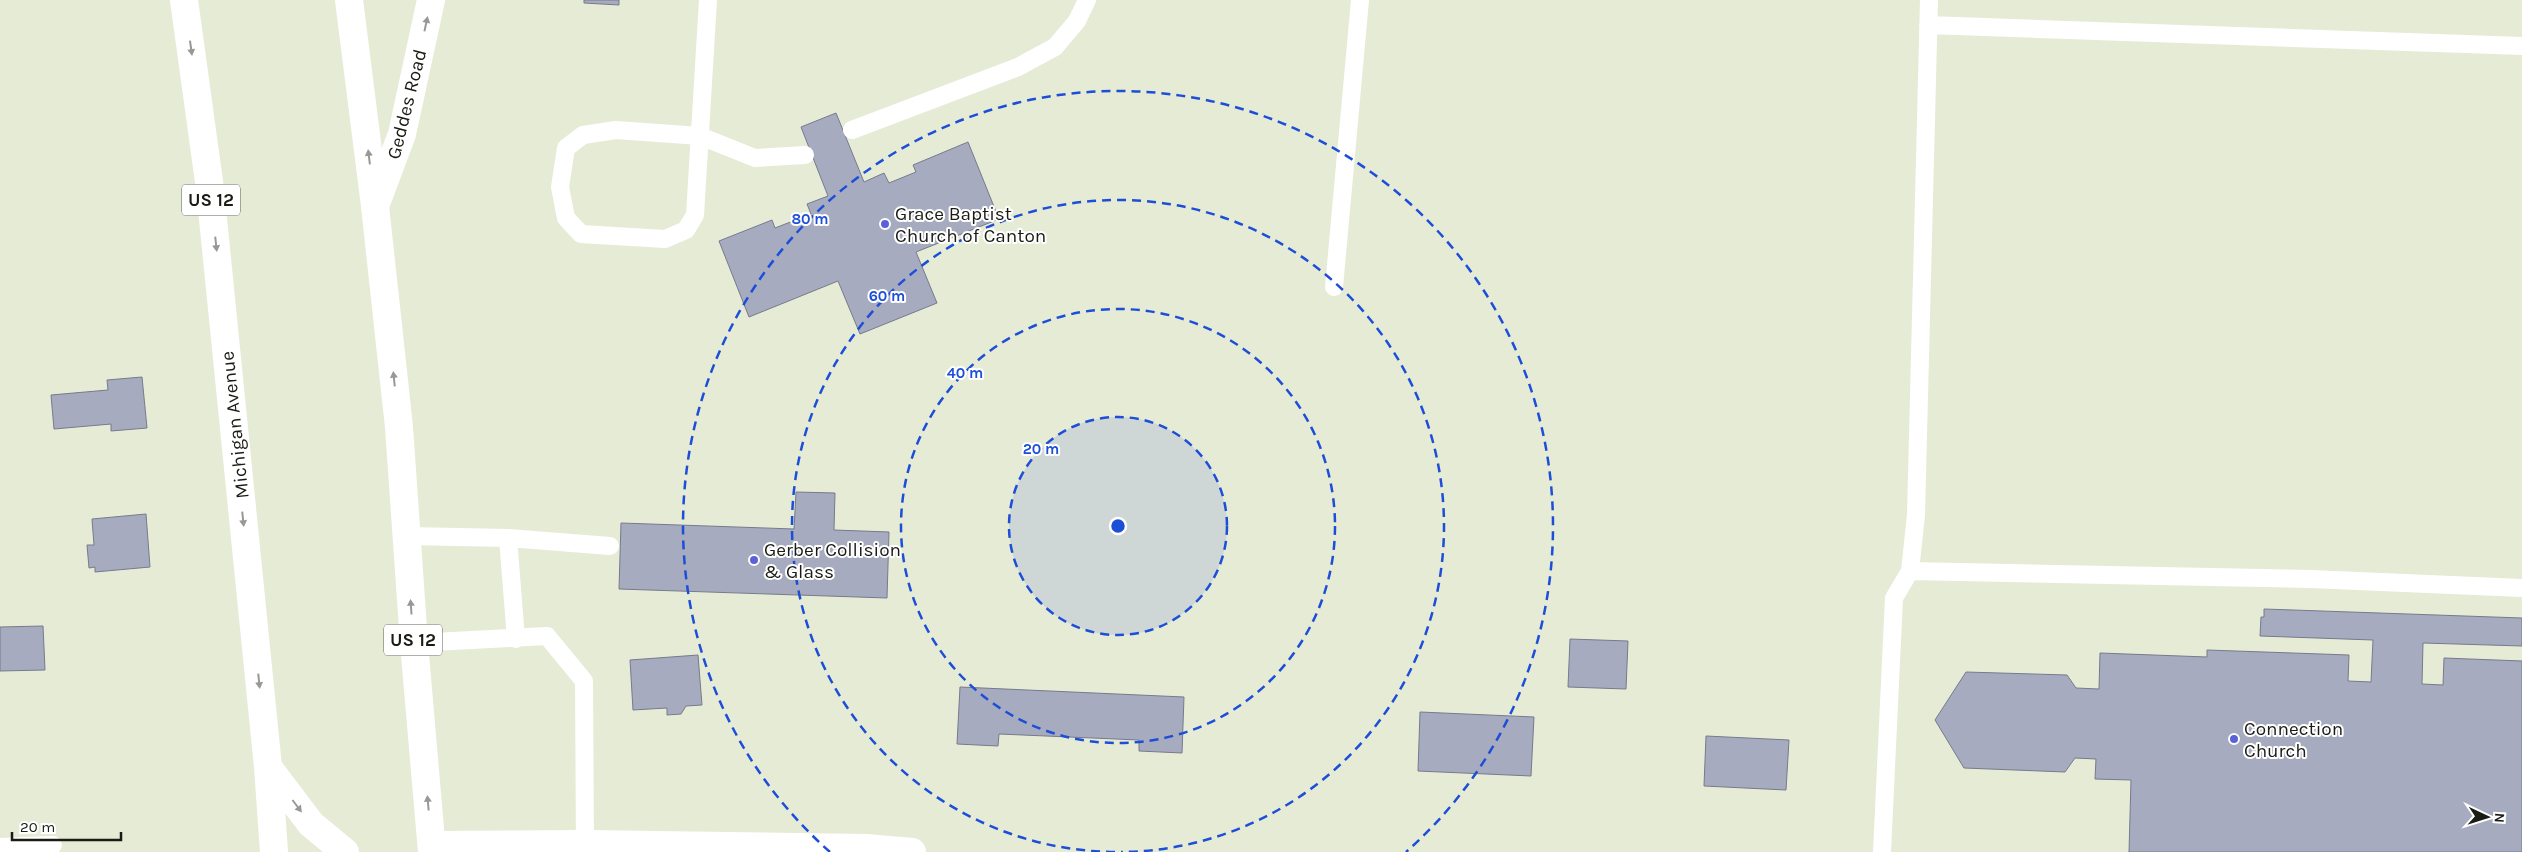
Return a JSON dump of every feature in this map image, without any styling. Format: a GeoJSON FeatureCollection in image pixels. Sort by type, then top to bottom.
{"type":"FeatureCollection","features":[{"type":"Feature","properties":{"kind":"main road","name":"Michigan Avenue"},"geometry":{"type":"LineString","coordinates":[[184,0],[210,189],[268,767],[274,852]]}},
{"type":"Feature","properties":{"kind":"main road","name":"US 12"},"geometry":{"type":"LineString","coordinates":[[349,0],[375,206],[399,428],[414,643],[424,850]]}},
{"type":"Feature","properties":{"kind":"main road","name":"Geddes Road"},"geometry":{"type":"LineString","coordinates":[[375,206],[402,134],[431,0]]}},
{"type":"Feature","properties":{"kind":"main road"},"geometry":{"type":"LineString","coordinates":[[268,767],[311,824],[344,852]]}},
{"type":"Feature","properties":{"kind":"main road"},"geometry":{"type":"LineString","coordinates":[[424,850],[866,848],[912,852]]}},
{"type":"Feature","properties":{"kind":"lane"},"geometry":{"type":"LineString","coordinates":[[708,0],[700,136],[695,215],[686,230],[665,239],[581,234],[566,218],[560,187],[566,148],[583,135],[616,130],[700,136],[755,158],[805,155]]}},
{"type":"Feature","properties":{"kind":"lane"},"geometry":{"type":"LineString","coordinates":[[852,130],[1026,63],[1055,46],[1077,21],[1087,0]]}},
{"type":"Feature","properties":{"kind":"lane"},"geometry":{"type":"LineString","coordinates":[[1334,287],[1360,0]]}},
{"type":"Feature","properties":{"kind":"lane"},"geometry":{"type":"LineString","coordinates":[[1882,852],[1894,598],[1910,571],[1916,515],[1929,0]]}},
{"type":"Feature","properties":{"kind":"lane"},"geometry":{"type":"LineString","coordinates":[[1928,25],[2522,46]]}},
{"type":"Feature","properties":{"kind":"lane"},"geometry":{"type":"LineString","coordinates":[[407,536],[508,538],[610,546]]}},
{"type":"Feature","properties":{"kind":"lane"},"geometry":{"type":"LineString","coordinates":[[508,538],[516,639]]}},
{"type":"Feature","properties":{"kind":"lane"},"geometry":{"type":"LineString","coordinates":[[1910,571],[2311,579],[2522,588]]}},
{"type":"Feature","properties":{"kind":"lane"},"geometry":{"type":"LineString","coordinates":[[414,643],[547,636],[584,681],[585,848]]}},
{"type":"Feature","properties":{"kind":"lane"},"geometry":{"type":"LineString","coordinates":[[0,847],[53,845]]}},
{"type":"Feature","properties":{"kind":"building"},"geometry":{"type":"Polygon","coordinates":[[[584,0],[619,0],[619,5],[584,3],[584,0]]]}},
{"type":"Feature","properties":{"kind":"building","name":"Grace Baptist Church of Canton"},"geometry":{"type":"Polygon","coordinates":[[[836,113],[864,182],[884,173],[889,183],[916,172],[913,165],[968,142],[999,219],[916,252],[937,303],[860,334],[838,281],[749,317],[719,241],[772,220],[775,228],[811,214],[807,204],[828,196],[801,127],[836,113]]]}},
{"type":"Feature","properties":{"kind":"building"},"geometry":{"type":"Polygon","coordinates":[[[142,377],[147,428],[111,431],[111,424],[54,429],[51,395],[108,390],[107,380],[142,377]]]}},
{"type":"Feature","properties":{"kind":"building","name":"Gerber Collision & Glass"},"geometry":{"type":"Polygon","coordinates":[[[796,492],[835,493],[834,530],[889,532],[887,598],[619,589],[621,523],[794,529],[796,492]]]}},
{"type":"Feature","properties":{"kind":"building"},"geometry":{"type":"Polygon","coordinates":[[[146,514],[150,567],[95,572],[95,567],[89,568],[87,545],[94,545],[92,519],[146,514]]]}},
{"type":"Feature","properties":{"kind":"building","name":"Connection Church"},"geometry":{"type":"Polygon","coordinates":[[[2264,609],[2522,618],[2522,646],[2423,643],[2422,684],[2443,685],[2444,658],[2522,661],[2522,852],[2129,852],[2131,780],[2095,779],[2096,759],[2075,758],[2065,772],[1964,768],[1935,720],[1966,672],[2067,675],[2076,688],[2099,689],[2100,653],[2207,657],[2207,650],[2349,655],[2348,681],[2371,682],[2373,640],[2260,636],[2261,617],[2264,617],[2264,609]]]}},
{"type":"Feature","properties":{"kind":"building"},"geometry":{"type":"Polygon","coordinates":[[[43,626],[45,670],[0,671],[0,627],[43,626]]]}},
{"type":"Feature","properties":{"kind":"building"},"geometry":{"type":"Polygon","coordinates":[[[1570,639],[1628,641],[1626,689],[1568,687],[1570,639]]]}},
{"type":"Feature","properties":{"kind":"building"},"geometry":{"type":"Polygon","coordinates":[[[698,655],[702,705],[686,706],[681,714],[667,715],[667,708],[633,710],[630,660],[698,655]]]}},
{"type":"Feature","properties":{"kind":"building"},"geometry":{"type":"Polygon","coordinates":[[[960,687],[1184,697],[1182,753],[1139,751],[1139,740],[999,734],[998,746],[957,744],[960,687]]]}},
{"type":"Feature","properties":{"kind":"building"},"geometry":{"type":"Polygon","coordinates":[[[1420,712],[1534,717],[1531,776],[1418,771],[1420,712]]]}},
{"type":"Feature","properties":{"kind":"building"},"geometry":{"type":"Polygon","coordinates":[[[1706,736],[1789,740],[1786,790],[1704,786],[1706,736]]]}},
{"type":"Feature","properties":{"kind":"place","name":"Grace Baptist Church of Canton"},"geometry":{"type":"Point","coordinates":[885,224]}},
{"type":"Feature","properties":{"kind":"place","name":"Gerber Collision & Glass"},"geometry":{"type":"Point","coordinates":[754,560]}},
{"type":"Feature","properties":{"kind":"place","name":"Connection Church"},"geometry":{"type":"Point","coordinates":[2234,739]}}]}
